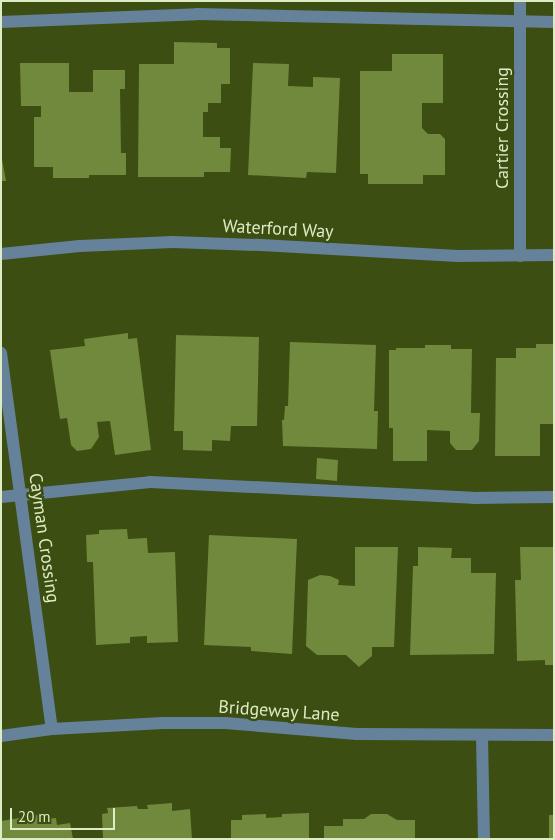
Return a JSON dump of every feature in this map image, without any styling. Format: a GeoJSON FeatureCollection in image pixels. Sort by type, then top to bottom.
{"type":"FeatureCollection","features":[{"type":"Feature","properties":{"kind":"street","name":"Cartier Crossing"},"geometry":{"type":"LineString","coordinates":[[520,1],[520,256]]}},
{"type":"Feature","properties":{"kind":"street"},"geometry":{"type":"LineString","coordinates":[[1,22],[197,14],[554,22]]}},
{"type":"Feature","properties":{"kind":"street","name":"Waterford Way"},"geometry":{"type":"LineString","coordinates":[[1,254],[80,246],[173,242],[261,244],[458,256],[554,255]]}},
{"type":"Feature","properties":{"kind":"street","name":"Cayman Crossing"},"geometry":{"type":"LineString","coordinates":[[1,353],[52,729]]}},
{"type":"Feature","properties":{"kind":"street"},"geometry":{"type":"LineString","coordinates":[[1,497],[150,482],[473,498],[554,497]]}},
{"type":"Feature","properties":{"kind":"street","name":"Bridgeway Lane"},"geometry":{"type":"LineString","coordinates":[[1,736],[52,729],[163,723],[225,723],[357,734],[554,735]]}},
{"type":"Feature","properties":{"kind":"street"},"geometry":{"type":"LineString","coordinates":[[482,736],[484,839]]}},
{"type":"Feature","properties":{"kind":"building"},"geometry":{"type":"Polygon","coordinates":[[[174,42],[217,43],[217,48],[230,48],[230,84],[221,84],[221,103],[208,103],[208,112],[203,112],[203,137],[220,137],[220,148],[231,148],[230,172],[204,172],[204,177],[138,177],[139,64],[174,64],[174,42]]]}},
{"type":"Feature","properties":{"kind":"building"},"geometry":{"type":"Polygon","coordinates":[[[392,54],[443,54],[443,103],[422,103],[422,128],[428,134],[440,134],[445,139],[445,175],[423,175],[423,184],[368,184],[368,174],[360,174],[360,71],[392,71],[392,54]]]}},
{"type":"Feature","properties":{"kind":"building"},"geometry":{"type":"Polygon","coordinates":[[[20,63],[69,63],[69,92],[93,92],[93,70],[125,70],[125,89],[120,89],[121,153],[126,153],[126,175],[89,175],[89,178],[53,178],[53,167],[34,167],[34,117],[41,117],[41,106],[21,106],[20,63]]]}},
{"type":"Feature","properties":{"kind":"building"},"geometry":{"type":"Polygon","coordinates":[[[253,63],[289,64],[288,86],[313,87],[313,77],[340,78],[336,173],[307,172],[306,178],[248,175],[253,63]]]}},
{"type":"Feature","properties":{"kind":"building"},"geometry":{"type":"Polygon","coordinates":[[[1,154],[6,181],[1,181],[1,154]]]}},
{"type":"Feature","properties":{"kind":"building"},"geometry":{"type":"Polygon","coordinates":[[[128,333],[128,339],[137,338],[151,450],[115,455],[110,421],[97,422],[99,437],[91,449],[77,451],[71,445],[67,418],[60,419],[50,350],[85,346],[84,339],[128,333]]]}},
{"type":"Feature","properties":{"kind":"building"},"geometry":{"type":"Polygon","coordinates":[[[176,335],[259,337],[257,426],[231,426],[230,441],[212,440],[212,451],[183,450],[183,431],[174,431],[176,335]]]}},
{"type":"Feature","properties":{"kind":"building"},"geometry":{"type":"Polygon","coordinates":[[[290,342],[376,345],[374,411],[378,411],[377,449],[283,446],[282,420],[284,420],[285,406],[288,406],[290,342]]]}},
{"type":"Feature","properties":{"kind":"building"},"geometry":{"type":"Polygon","coordinates":[[[536,344],[554,344],[554,424],[540,424],[540,456],[495,456],[496,358],[516,358],[516,348],[536,348],[536,344]]]}},
{"type":"Feature","properties":{"kind":"building"},"geometry":{"type":"Polygon","coordinates":[[[425,345],[451,345],[451,349],[472,349],[471,413],[480,413],[479,441],[472,450],[456,450],[450,443],[450,431],[427,430],[427,461],[393,461],[393,428],[389,428],[389,350],[396,350],[396,348],[425,348],[425,345]]]}},
{"type":"Feature","properties":{"kind":"building"},"geometry":{"type":"Polygon","coordinates":[[[317,458],[338,460],[337,481],[316,479],[317,458]]]}},
{"type":"Feature","properties":{"kind":"building"},"geometry":{"type":"Polygon","coordinates":[[[127,529],[128,539],[147,538],[148,553],[175,552],[178,642],[147,643],[147,636],[130,637],[130,643],[96,645],[93,562],[87,562],[86,535],[99,534],[99,530],[127,529]]]}},
{"type":"Feature","properties":{"kind":"building"},"geometry":{"type":"Polygon","coordinates":[[[209,535],[297,539],[292,654],[251,651],[251,647],[204,645],[209,535]]]}},
{"type":"Feature","properties":{"kind":"building"},"geometry":{"type":"Polygon","coordinates":[[[355,547],[398,547],[394,647],[372,647],[372,656],[359,667],[346,655],[317,655],[306,646],[308,580],[320,575],[330,576],[339,580],[338,585],[355,586],[355,547]]]}},
{"type":"Feature","properties":{"kind":"building"},"geometry":{"type":"Polygon","coordinates":[[[418,547],[452,548],[451,558],[471,558],[471,573],[496,573],[494,654],[410,655],[413,566],[418,566],[418,547]]]}},
{"type":"Feature","properties":{"kind":"building"},"geometry":{"type":"Polygon","coordinates":[[[520,547],[554,547],[553,665],[545,665],[545,660],[517,661],[515,580],[521,580],[520,547]]]}},
{"type":"Feature","properties":{"kind":"building"},"geometry":{"type":"Polygon","coordinates":[[[172,803],[172,811],[190,809],[192,839],[103,839],[102,814],[108,813],[107,808],[137,806],[138,809],[148,809],[147,805],[172,803]]]}},
{"type":"Feature","properties":{"kind":"building"},"geometry":{"type":"Polygon","coordinates":[[[309,813],[309,839],[231,839],[231,820],[242,820],[242,815],[266,814],[266,818],[282,817],[282,814],[309,813]]]}},
{"type":"Feature","properties":{"kind":"building"},"geometry":{"type":"Polygon","coordinates":[[[44,814],[45,819],[56,818],[57,825],[70,823],[73,839],[1,839],[1,821],[44,814]]]}},
{"type":"Feature","properties":{"kind":"building"},"geometry":{"type":"Polygon","coordinates":[[[371,814],[387,814],[397,820],[415,820],[415,839],[324,839],[324,826],[343,826],[343,819],[364,819],[371,814]]]}},
{"type":"Feature","properties":{"kind":"building"},"geometry":{"type":"Polygon","coordinates":[[[549,815],[554,815],[554,839],[549,839],[549,815]]]}}]}
